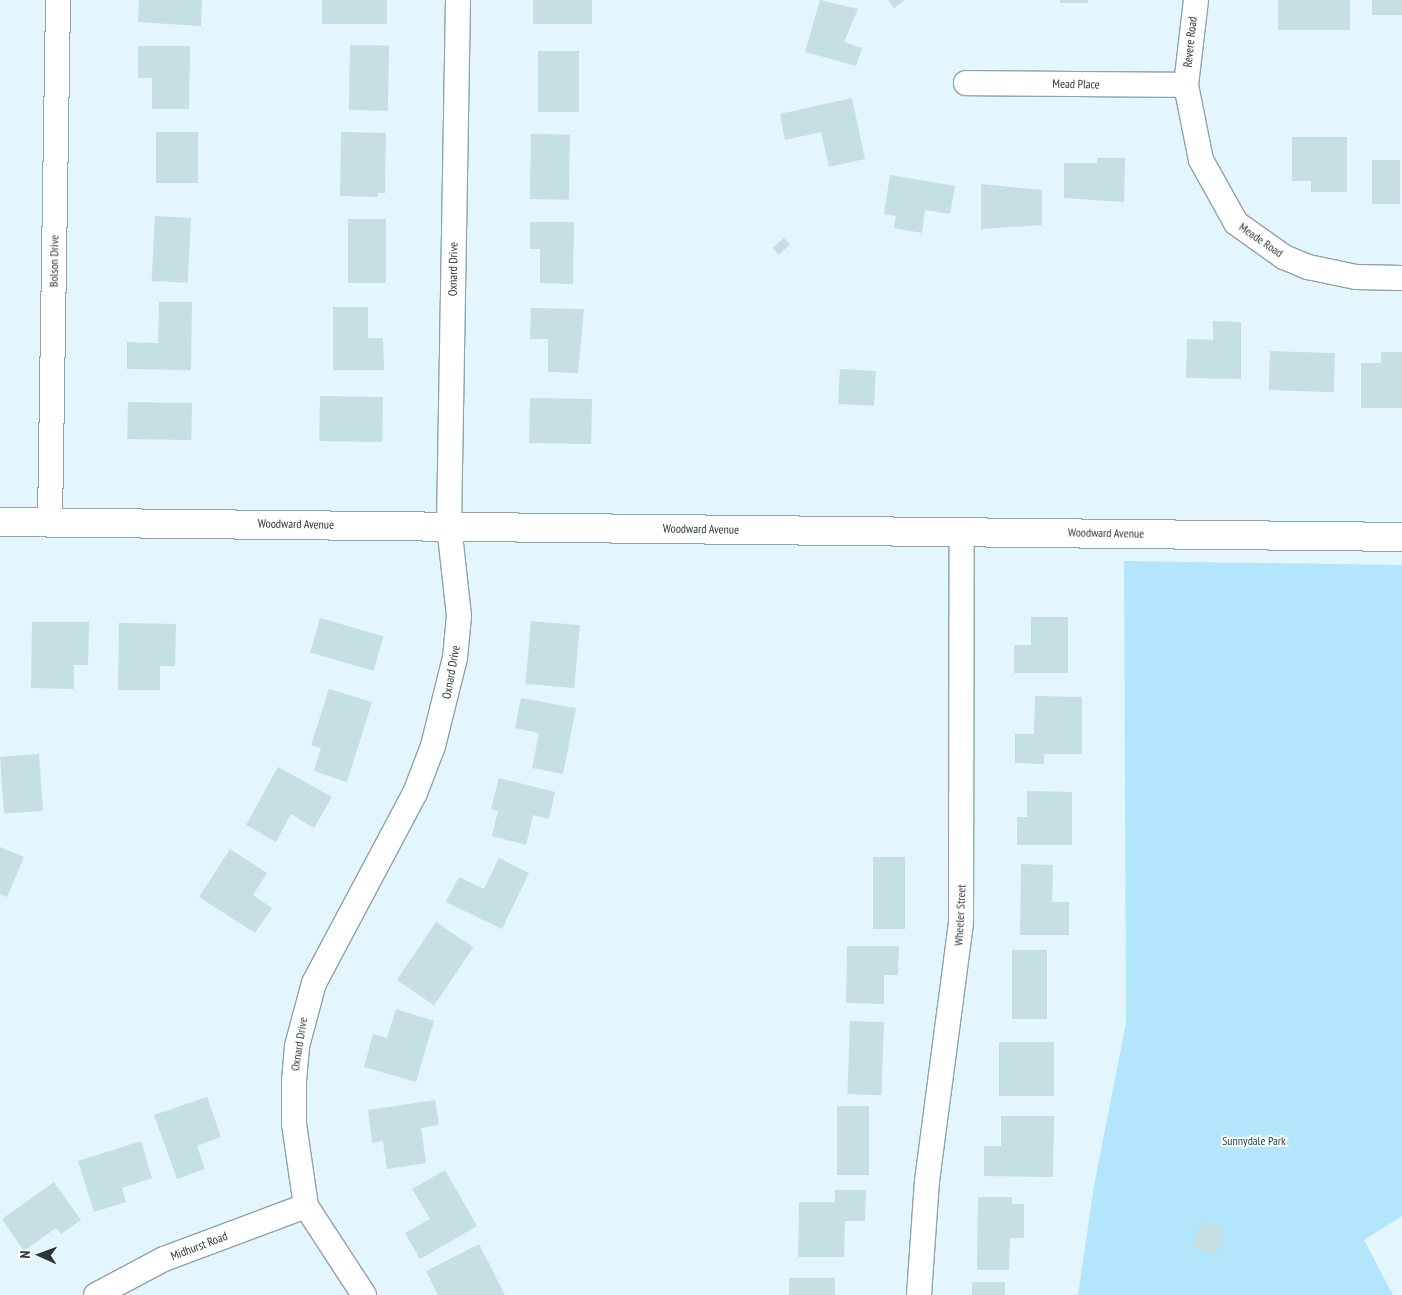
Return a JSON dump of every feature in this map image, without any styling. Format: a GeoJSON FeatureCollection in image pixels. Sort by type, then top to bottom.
{"type":"FeatureCollection","features":[{"type":"Feature","properties":{"kind":"main road","name":"Woodward Avenue"},"geometry":{"type":"LineString","coordinates":[[0,522],[50,521],[1402,537]]}},
{"type":"Feature","properties":{"kind":"street","name":"Bolson Drive"},"geometry":{"type":"LineString","coordinates":[[50,521],[58,0]]}},
{"type":"Feature","properties":{"kind":"street","name":"Oxnard Drive"},"geometry":{"type":"LineString","coordinates":[[364,1295],[306,1206],[294,1124],[297,1046],[305,1009],[326,958],[395,834],[433,746],[449,687],[459,616],[449,526],[458,0]]}},
{"type":"Feature","properties":{"kind":"street","name":"Revere Road"},"geometry":{"type":"LineString","coordinates":[[1186,85],[1196,0]]}},
{"type":"Feature","properties":{"kind":"street","name":"Mead Place"},"geometry":{"type":"LineString","coordinates":[[966,83],[1186,85]]}},
{"type":"Feature","properties":{"kind":"street","name":"Meade Road"},"geometry":{"type":"LineString","coordinates":[[1186,85],[1201,160],[1236,223],[1284,257],[1308,268],[1356,277],[1402,278]]}},
{"type":"Feature","properties":{"kind":"street","name":"Wheeler Street"},"geometry":{"type":"LineString","coordinates":[[920,1295],[927,1181],[961,921],[962,532]]}},
{"type":"Feature","properties":{"kind":"street","name":"Midhurst Road"},"geometry":{"type":"LineString","coordinates":[[96,1295],[164,1259],[306,1206]]}},
{"type":"Feature","properties":{"kind":"green space","name":"Sunnydale Park"},"geometry":{"type":"Polygon","coordinates":[[[1124,561],[1402,565],[1402,1216],[1364,1240],[1393,1295],[1078,1295],[1094,1186],[1126,1023],[1124,561]]]}},
{"type":"Feature","properties":{"kind":"building"},"geometry":{"type":"Polygon","coordinates":[[[139,0],[202,0],[201,26],[138,22],[139,0]]]}},
{"type":"Feature","properties":{"kind":"building"},"geometry":{"type":"Polygon","coordinates":[[[322,0],[387,0],[387,24],[322,24],[322,0]]]}},
{"type":"Feature","properties":{"kind":"building"},"geometry":{"type":"Polygon","coordinates":[[[533,0],[592,0],[592,24],[533,24],[533,0]]]}},
{"type":"Feature","properties":{"kind":"building"},"geometry":{"type":"Polygon","coordinates":[[[820,0],[858,9],[844,42],[862,48],[856,66],[805,52],[820,0]]]}},
{"type":"Feature","properties":{"kind":"building"},"geometry":{"type":"Polygon","coordinates":[[[888,0],[905,0],[894,8],[888,0]]]}},
{"type":"Feature","properties":{"kind":"building"},"geometry":{"type":"Polygon","coordinates":[[[1060,0],[1088,0],[1088,3],[1060,3],[1060,0]]]}},
{"type":"Feature","properties":{"kind":"building"},"geometry":{"type":"Polygon","coordinates":[[[1278,0],[1350,0],[1350,30],[1278,30],[1278,0]]]}},
{"type":"Feature","properties":{"kind":"building"},"geometry":{"type":"Polygon","coordinates":[[[1372,0],[1402,0],[1402,15],[1372,15],[1372,0]]]}},
{"type":"Feature","properties":{"kind":"building"},"geometry":{"type":"Polygon","coordinates":[[[350,45],[389,46],[388,111],[349,110],[350,45]]]}},
{"type":"Feature","properties":{"kind":"building"},"geometry":{"type":"Polygon","coordinates":[[[138,46],[190,46],[189,109],[152,109],[152,78],[138,78],[138,46]]]}},
{"type":"Feature","properties":{"kind":"building"},"geometry":{"type":"Polygon","coordinates":[[[538,51],[579,51],[579,112],[538,112],[538,51]]]}},
{"type":"Feature","properties":{"kind":"building"},"geometry":{"type":"Polygon","coordinates":[[[852,98],[865,159],[829,167],[821,132],[785,140],[780,114],[852,98]]]}},
{"type":"Feature","properties":{"kind":"building"},"geometry":{"type":"Polygon","coordinates":[[[156,132],[198,132],[198,183],[156,183],[156,132]]]}},
{"type":"Feature","properties":{"kind":"building"},"geometry":{"type":"Polygon","coordinates":[[[341,132],[386,133],[385,193],[378,193],[378,197],[340,196],[341,132]]]}},
{"type":"Feature","properties":{"kind":"building"},"geometry":{"type":"Polygon","coordinates":[[[531,134],[570,135],[569,200],[530,199],[531,134]]]}},
{"type":"Feature","properties":{"kind":"building"},"geometry":{"type":"Polygon","coordinates":[[[1292,137],[1347,137],[1347,192],[1311,192],[1311,181],[1292,181],[1292,137]]]}},
{"type":"Feature","properties":{"kind":"building"},"geometry":{"type":"Polygon","coordinates":[[[1097,158],[1125,158],[1124,202],[1064,198],[1064,163],[1097,163],[1097,158]]]}},
{"type":"Feature","properties":{"kind":"building"},"geometry":{"type":"Polygon","coordinates":[[[1372,160],[1400,160],[1400,204],[1372,204],[1372,160]]]}},
{"type":"Feature","properties":{"kind":"building"},"geometry":{"type":"Polygon","coordinates":[[[890,175],[955,186],[950,214],[925,210],[922,233],[894,228],[896,216],[884,214],[890,175]]]}},
{"type":"Feature","properties":{"kind":"building"},"geometry":{"type":"Polygon","coordinates":[[[981,184],[1042,190],[1042,225],[981,229],[981,184]]]}},
{"type":"Feature","properties":{"kind":"building"},"geometry":{"type":"Polygon","coordinates":[[[155,216],[191,218],[188,283],[152,281],[155,216]]]}},
{"type":"Feature","properties":{"kind":"building"},"geometry":{"type":"Polygon","coordinates":[[[348,219],[386,219],[386,283],[348,283],[348,219]]]}},
{"type":"Feature","properties":{"kind":"building"},"geometry":{"type":"Polygon","coordinates":[[[530,222],[574,222],[573,284],[540,283],[540,249],[530,249],[530,222]]]}},
{"type":"Feature","properties":{"kind":"building"},"geometry":{"type":"Polygon","coordinates":[[[784,238],[790,245],[779,255],[773,248],[784,238]]]}},
{"type":"Feature","properties":{"kind":"building"},"geometry":{"type":"Polygon","coordinates":[[[159,302],[192,302],[191,370],[127,369],[127,342],[158,343],[159,302]]]}},
{"type":"Feature","properties":{"kind":"building"},"geometry":{"type":"Polygon","coordinates":[[[333,307],[368,307],[368,338],[383,338],[384,370],[333,370],[333,307]]]}},
{"type":"Feature","properties":{"kind":"building"},"geometry":{"type":"Polygon","coordinates":[[[531,308],[584,309],[578,373],[548,372],[548,339],[530,339],[531,308]]]}},
{"type":"Feature","properties":{"kind":"building"},"geometry":{"type":"Polygon","coordinates":[[[1213,321],[1241,322],[1241,379],[1186,378],[1187,339],[1213,340],[1213,321]]]}},
{"type":"Feature","properties":{"kind":"building"},"geometry":{"type":"Polygon","coordinates":[[[1270,351],[1335,353],[1334,392],[1269,390],[1270,351]]]}},
{"type":"Feature","properties":{"kind":"building"},"geometry":{"type":"Polygon","coordinates":[[[1381,352],[1402,352],[1402,408],[1361,408],[1361,363],[1381,363],[1381,352]]]}},
{"type":"Feature","properties":{"kind":"building"},"geometry":{"type":"Polygon","coordinates":[[[840,369],[876,371],[874,406],[838,404],[840,369]]]}},
{"type":"Feature","properties":{"kind":"building"},"geometry":{"type":"Polygon","coordinates":[[[320,396],[383,397],[382,442],[319,441],[320,396]]]}},
{"type":"Feature","properties":{"kind":"building"},"geometry":{"type":"Polygon","coordinates":[[[530,398],[592,399],[591,444],[529,443],[530,398]]]}},
{"type":"Feature","properties":{"kind":"building"},"geometry":{"type":"Polygon","coordinates":[[[128,402],[192,403],[191,440],[127,439],[128,402]]]}},
{"type":"Feature","properties":{"kind":"building"},"geometry":{"type":"Polygon","coordinates":[[[1031,617],[1068,617],[1068,673],[1014,673],[1014,645],[1031,645],[1031,617]]]}},
{"type":"Feature","properties":{"kind":"building"},"geometry":{"type":"Polygon","coordinates":[[[320,618],[383,636],[374,671],[310,653],[320,618]]]}},
{"type":"Feature","properties":{"kind":"building"},"geometry":{"type":"Polygon","coordinates":[[[531,621],[580,625],[574,688],[526,684],[531,621]]]}},
{"type":"Feature","properties":{"kind":"building"},"geometry":{"type":"Polygon","coordinates":[[[32,622],[89,622],[88,665],[74,665],[74,689],[31,688],[32,622]]]}},
{"type":"Feature","properties":{"kind":"building"},"geometry":{"type":"Polygon","coordinates":[[[119,623],[176,624],[175,666],[160,666],[160,690],[118,690],[119,623]]]}},
{"type":"Feature","properties":{"kind":"building"},"geometry":{"type":"Polygon","coordinates":[[[329,689],[372,702],[347,782],[314,771],[321,748],[311,745],[329,689]]]}},
{"type":"Feature","properties":{"kind":"building"},"geometry":{"type":"Polygon","coordinates":[[[1035,696],[1082,697],[1082,754],[1044,754],[1044,764],[1015,763],[1015,734],[1034,734],[1035,696]]]}},
{"type":"Feature","properties":{"kind":"building"},"geometry":{"type":"Polygon","coordinates":[[[521,698],[576,708],[563,774],[532,768],[539,733],[515,728],[521,698]]]}},
{"type":"Feature","properties":{"kind":"building"},"geometry":{"type":"Polygon","coordinates":[[[39,754],[43,811],[4,814],[0,757],[39,754]]]}},
{"type":"Feature","properties":{"kind":"building"},"geometry":{"type":"Polygon","coordinates":[[[278,767],[332,797],[314,828],[291,814],[276,842],[246,825],[278,767]]]}},
{"type":"Feature","properties":{"kind":"building"},"geometry":{"type":"Polygon","coordinates":[[[499,778],[555,792],[549,819],[533,815],[526,845],[492,836],[498,811],[491,809],[499,778]]]}},
{"type":"Feature","properties":{"kind":"building"},"geometry":{"type":"Polygon","coordinates":[[[1027,791],[1072,792],[1072,845],[1017,845],[1017,817],[1027,817],[1027,791]]]}},
{"type":"Feature","properties":{"kind":"building"},"geometry":{"type":"Polygon","coordinates":[[[0,847],[24,857],[7,897],[0,894],[0,847]]]}},
{"type":"Feature","properties":{"kind":"building"},"geometry":{"type":"Polygon","coordinates":[[[230,849],[267,873],[253,895],[272,908],[255,933],[199,897],[230,849]]]}},
{"type":"Feature","properties":{"kind":"building"},"geometry":{"type":"Polygon","coordinates":[[[873,857],[905,857],[905,929],[873,929],[873,857]]]}},
{"type":"Feature","properties":{"kind":"building"},"geometry":{"type":"Polygon","coordinates":[[[499,858],[529,873],[502,929],[446,902],[459,877],[484,889],[499,858]]]}},
{"type":"Feature","properties":{"kind":"building"},"geometry":{"type":"Polygon","coordinates":[[[1021,864],[1053,865],[1052,902],[1069,902],[1069,935],[1020,935],[1021,864]]]}},
{"type":"Feature","properties":{"kind":"building"},"geometry":{"type":"Polygon","coordinates":[[[436,922],[473,947],[434,1005],[397,980],[436,922]]]}},
{"type":"Feature","properties":{"kind":"building"},"geometry":{"type":"Polygon","coordinates":[[[847,946],[899,946],[898,975],[884,975],[884,1004],[846,1003],[847,946]]]}},
{"type":"Feature","properties":{"kind":"building"},"geometry":{"type":"Polygon","coordinates":[[[1012,950],[1047,950],[1047,1019],[1012,1019],[1012,950]]]}},
{"type":"Feature","properties":{"kind":"building"},"geometry":{"type":"Polygon","coordinates":[[[396,1009],[434,1021],[416,1082],[364,1067],[373,1034],[387,1038],[396,1009]]]}},
{"type":"Feature","properties":{"kind":"building"},"geometry":{"type":"Polygon","coordinates":[[[850,1021],[884,1022],[881,1095],[847,1094],[850,1021]]]}},
{"type":"Feature","properties":{"kind":"building"},"geometry":{"type":"Polygon","coordinates":[[[999,1042],[1054,1042],[1054,1096],[999,1096],[999,1042]]]}},
{"type":"Feature","properties":{"kind":"building"},"geometry":{"type":"Polygon","coordinates":[[[207,1097],[221,1137],[197,1146],[205,1169],[177,1179],[154,1115],[207,1097]]]}},
{"type":"Feature","properties":{"kind":"building"},"geometry":{"type":"Polygon","coordinates":[[[435,1100],[439,1125],[421,1128],[426,1163],[387,1169],[383,1141],[372,1143],[368,1110],[435,1100]]]}},
{"type":"Feature","properties":{"kind":"building"},"geometry":{"type":"Polygon","coordinates":[[[837,1106],[869,1106],[869,1175],[837,1175],[837,1106]]]}},
{"type":"Feature","properties":{"kind":"building"},"geometry":{"type":"Polygon","coordinates":[[[1001,1116],[1054,1116],[1053,1177],[984,1176],[984,1146],[1001,1146],[1001,1116]]]}},
{"type":"Feature","properties":{"kind":"building"},"geometry":{"type":"Polygon","coordinates":[[[141,1141],[152,1178],[122,1188],[126,1202],[94,1212],[78,1161],[141,1141]]]}},
{"type":"Feature","properties":{"kind":"building"},"geometry":{"type":"Polygon","coordinates":[[[445,1170],[477,1226],[420,1259],[405,1233],[430,1219],[412,1189],[445,1170]]]}},
{"type":"Feature","properties":{"kind":"building"},"geometry":{"type":"Polygon","coordinates":[[[54,1182],[81,1220],[61,1234],[56,1228],[24,1251],[2,1219],[54,1182]]]}},
{"type":"Feature","properties":{"kind":"building"},"geometry":{"type":"Polygon","coordinates":[[[835,1190],[866,1190],[865,1221],[845,1221],[844,1257],[798,1257],[799,1202],[835,1202],[835,1190]]]}},
{"type":"Feature","properties":{"kind":"building"},"geometry":{"type":"Polygon","coordinates":[[[978,1197],[1012,1197],[1012,1204],[1024,1204],[1024,1238],[1010,1238],[1009,1270],[977,1270],[978,1197]]]}},
{"type":"Feature","properties":{"kind":"building"},"geometry":{"type":"Polygon","coordinates":[[[1201,1221],[1225,1229],[1216,1255],[1192,1248],[1201,1221]]]}},
{"type":"Feature","properties":{"kind":"building"},"geometry":{"type":"Polygon","coordinates":[[[479,1244],[505,1295],[438,1295],[426,1271],[479,1244]]]}},
{"type":"Feature","properties":{"kind":"building"},"geometry":{"type":"Polygon","coordinates":[[[789,1278],[835,1278],[835,1295],[789,1295],[789,1278]]]}},
{"type":"Feature","properties":{"kind":"building"},"geometry":{"type":"Polygon","coordinates":[[[972,1282],[1005,1282],[1005,1295],[972,1295],[972,1282]]]}}]}
